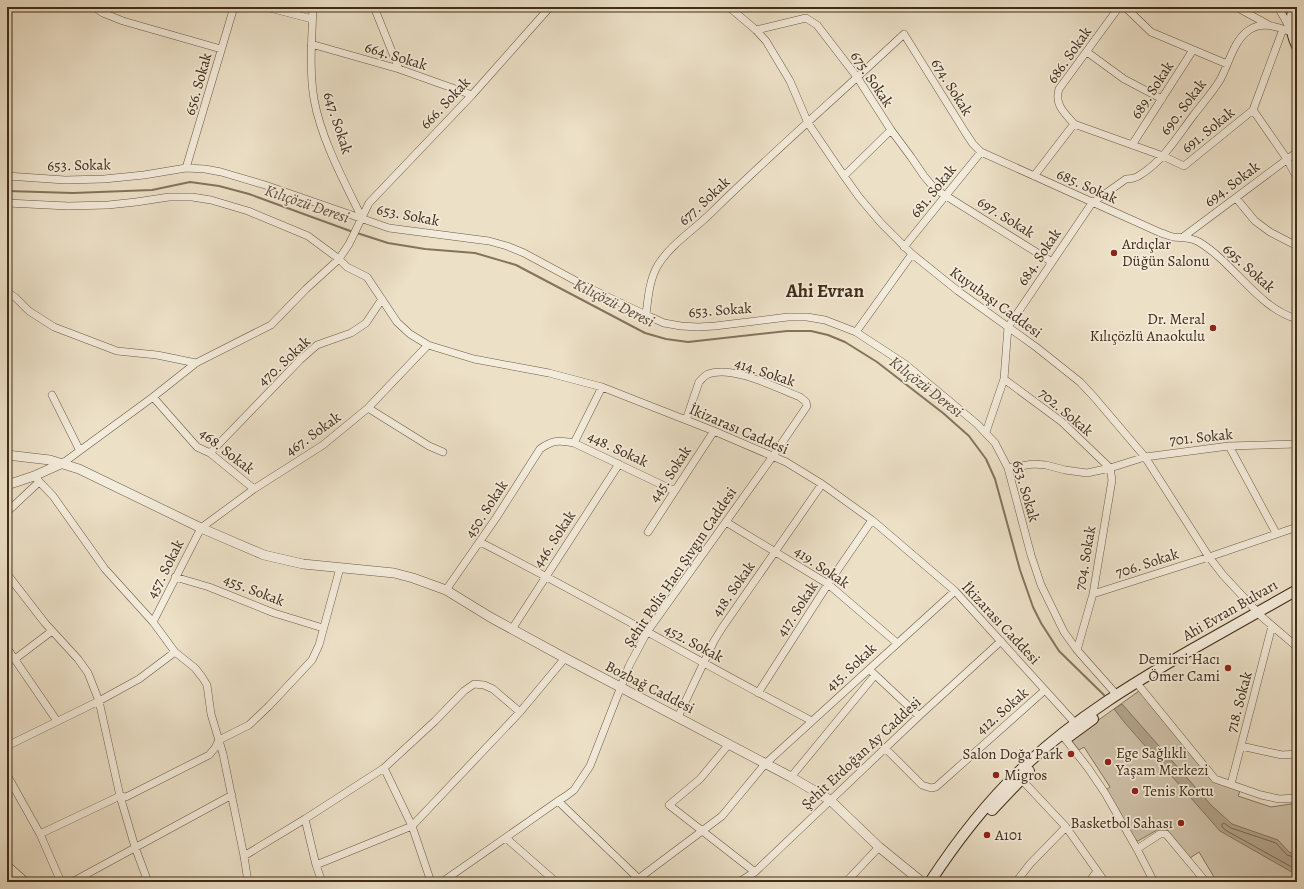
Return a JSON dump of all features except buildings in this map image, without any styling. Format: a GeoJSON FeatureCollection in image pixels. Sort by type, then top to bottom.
{"type":"FeatureCollection","features":[{"type":"Feature","properties":{"kind":"main road"},"geometry":{"type":"LineString","coordinates":[[1294,7],[1288,30],[1297,46]]}},
{"type":"Feature","properties":{"kind":"main road","name":"Ahi Evran Bulvarı"},"geometry":{"type":"LineString","coordinates":[[1139,684],[1260,614],[1297,590]]}},
{"type":"Feature","properties":{"kind":"main road","name":"Ahi Evran Bulvarı"},"geometry":{"type":"LineString","coordinates":[[1260,614],[1297,597]]}},
{"type":"Feature","properties":{"kind":"main road"},"geometry":{"type":"LineString","coordinates":[[937,882],[965,842],[992,810],[1064,737],[1075,723],[1116,694],[1139,684]]}},
{"type":"Feature","properties":{"kind":"main road"},"geometry":{"type":"LineString","coordinates":[[930,882],[961,837],[999,792],[1028,763],[1102,712],[1139,684]]}},
{"type":"Feature","properties":{"kind":"street"},"geometry":{"type":"LineString","coordinates":[[94,7],[103,13],[123,21],[221,49]]}},
{"type":"Feature","properties":{"kind":"street","name":"656. Sokak"},"geometry":{"type":"LineString","coordinates":[[186,168],[234,7]]}},
{"type":"Feature","properties":{"kind":"street"},"geometry":{"type":"LineString","coordinates":[[266,7],[312,19]]}},
{"type":"Feature","properties":{"kind":"street","name":"647. Sokak"},"geometry":{"type":"LineString","coordinates":[[313,7],[313,80],[317,110],[332,154],[362,218]]}},
{"type":"Feature","properties":{"kind":"street"},"geometry":{"type":"LineString","coordinates":[[374,7],[399,69]]}},
{"type":"Feature","properties":{"kind":"street","name":"666. Sokak"},"geometry":{"type":"LineString","coordinates":[[63,463],[153,397],[196,363],[271,325],[306,289],[340,259],[369,203],[472,95],[550,7]]}},
{"type":"Feature","properties":{"kind":"street","name":"Kuyubaşı Caddesi"},"geometry":{"type":"LineString","coordinates":[[729,7],[756,30],[766,41],[790,81],[808,123],[844,176],[876,218],[904,247],[958,292],[1008,326],[1080,382],[1145,457],[1209,557],[1223,575],[1272,626],[1297,647]]}},
{"type":"Feature","properties":{"kind":"street","name":"686. Sokak"},"geometry":{"type":"LineString","coordinates":[[1074,124],[1059,105],[1057,97],[1059,89],[1120,7]]}},
{"type":"Feature","properties":{"kind":"street"},"geometry":{"type":"LineString","coordinates":[[1125,7],[1151,32],[1227,64]]}},
{"type":"Feature","properties":{"kind":"street"},"geometry":{"type":"LineString","coordinates":[[1236,7],[1270,25],[1288,30]]}},
{"type":"Feature","properties":{"kind":"street"},"geometry":{"type":"LineString","coordinates":[[1278,7],[1288,30]]}},
{"type":"Feature","properties":{"kind":"street","name":"675. Sokak"},"geometry":{"type":"LineString","coordinates":[[756,30],[806,18],[817,25],[857,77],[891,130],[924,176],[935,189],[946,196]]}},
{"type":"Feature","properties":{"kind":"street","name":"690. Sokak"},"geometry":{"type":"LineString","coordinates":[[1092,203],[1126,179],[1132,179],[1140,176],[1162,156],[1216,86],[1236,44],[1248,31],[1262,25],[1270,25]]}},
{"type":"Feature","properties":{"kind":"street","name":"691. Sokak"},"geometry":{"type":"LineString","coordinates":[[1074,124],[1162,156],[1184,166],[1253,110],[1288,30]]}},
{"type":"Feature","properties":{"kind":"street","name":"677. Sokak"},"geometry":{"type":"LineString","coordinates":[[646,315],[648,292],[657,266],[669,250],[904,34]]}},
{"type":"Feature","properties":{"kind":"street","name":"674. Sokak"},"geometry":{"type":"LineString","coordinates":[[904,34],[965,132],[973,144],[981,152]]}},
{"type":"Feature","properties":{"kind":"street","name":"664. Sokak"},"geometry":{"type":"LineString","coordinates":[[312,44],[399,69],[472,95]]}},
{"type":"Feature","properties":{"kind":"street","name":"689. Sokak"},"geometry":{"type":"LineString","coordinates":[[1132,145],[1193,50]]}},
{"type":"Feature","properties":{"kind":"street"},"geometry":{"type":"LineString","coordinates":[[1087,52],[1124,79],[1162,99]]}},
{"type":"Feature","properties":{"kind":"street"},"geometry":{"type":"LineString","coordinates":[[1253,110],[1287,159],[1297,178]]}},
{"type":"Feature","properties":{"kind":"street"},"geometry":{"type":"LineString","coordinates":[[1034,176],[1074,124]]}},
{"type":"Feature","properties":{"kind":"street"},"geometry":{"type":"LineString","coordinates":[[844,176],[891,130]]}},
{"type":"Feature","properties":{"kind":"street","name":"685. Sokak"},"geometry":{"type":"LineString","coordinates":[[981,152],[1161,233],[1173,237],[1183,237]]}},
{"type":"Feature","properties":{"kind":"street","name":"681. Sokak"},"geometry":{"type":"LineString","coordinates":[[904,247],[981,152]]}},
{"type":"Feature","properties":{"kind":"street","name":"694. Sokak"},"geometry":{"type":"LineString","coordinates":[[1183,237],[1297,152]]}},
{"type":"Feature","properties":{"kind":"street","name":"653. Sokak"},"geometry":{"type":"LineString","coordinates":[[7,176],[65,180],[104,179],[144,175],[186,168],[205,169],[221,172],[265,185],[389,228],[489,241],[507,246],[524,253],[589,288],[664,323],[698,327],[728,325],[788,317],[807,317],[825,320],[856,332],[905,364],[986,432],[995,443],[1008,468],[1031,555],[1041,585],[1064,632],[1077,650],[1116,694]]}},
{"type":"Feature","properties":{"kind":"street","name":"697. Sokak"},"geometry":{"type":"LineString","coordinates":[[946,196],[1052,262]]}},
{"type":"Feature","properties":{"kind":"street","name":"İkizarası Caddesi"},"geometry":{"type":"LineString","coordinates":[[7,203],[68,206],[108,205],[170,197],[211,200],[248,211],[308,236],[340,259],[353,271],[367,277],[371,281],[390,313],[403,328],[428,346],[474,359],[549,373],[602,387],[714,431],[772,456],[822,484],[872,520],[955,591],[1075,723]]}},
{"type":"Feature","properties":{"kind":"street"},"geometry":{"type":"LineString","coordinates":[[1236,198],[1255,221],[1270,232],[1297,246]]}},
{"type":"Feature","properties":{"kind":"street","name":"684. Sokak"},"geometry":{"type":"LineString","coordinates":[[1008,326],[1092,203]]}},
{"type":"Feature","properties":{"kind":"street","name":"695. Sokak"},"geometry":{"type":"LineString","coordinates":[[1183,237],[1198,242],[1214,253],[1274,308],[1297,319]]}},
{"type":"Feature","properties":{"kind":"street"},"geometry":{"type":"LineString","coordinates":[[856,332],[912,254]]}},
{"type":"Feature","properties":{"kind":"street"},"geometry":{"type":"LineString","coordinates":[[7,292],[16,298],[29,311],[54,327],[77,336],[117,351],[157,354],[196,363]]}},
{"type":"Feature","properties":{"kind":"street","name":"470. Sokak"},"geometry":{"type":"LineString","coordinates":[[210,453],[300,360],[317,345],[352,333],[366,323],[382,300]]}},
{"type":"Feature","properties":{"kind":"street"},"geometry":{"type":"LineString","coordinates":[[986,432],[1004,379],[1008,326]]}},
{"type":"Feature","properties":{"kind":"street","name":"467. Sokak"},"geometry":{"type":"LineString","coordinates":[[201,528],[254,489],[323,446],[368,408],[428,346]]}},
{"type":"Feature","properties":{"kind":"street","name":"414. Sokak"},"geometry":{"type":"LineString","coordinates":[[686,420],[699,382],[703,377],[708,374],[727,372],[743,375],[800,397],[806,402],[807,406],[804,411]]}},
{"type":"Feature","properties":{"kind":"street","name":"702. Sokak"},"geometry":{"type":"LineString","coordinates":[[1004,379],[1062,422],[1110,468]]}},
{"type":"Feature","properties":{"kind":"street"},"geometry":{"type":"LineString","coordinates":[[574,443],[602,387]]}},
{"type":"Feature","properties":{"kind":"street"},"geometry":{"type":"LineString","coordinates":[[52,395],[79,450]]}},
{"type":"Feature","properties":{"kind":"street","name":"468. Sokak"},"geometry":{"type":"LineString","coordinates":[[153,397],[197,447],[210,453],[254,489]]}},
{"type":"Feature","properties":{"kind":"street"},"geometry":{"type":"LineString","coordinates":[[368,408],[429,446],[443,452]]}},
{"type":"Feature","properties":{"kind":"street","name":"Şehit Polis Hacı Şıvgın Caddesi"},"geometry":{"type":"LineString","coordinates":[[442,882],[574,790],[590,766],[629,666],[647,632],[804,411]]}},
{"type":"Feature","properties":{"kind":"street","name":"445. Sokak"},"geometry":{"type":"LineString","coordinates":[[648,532],[714,431]]}},
{"type":"Feature","properties":{"kind":"street","name":"448. Sokak"},"geometry":{"type":"LineString","coordinates":[[548,443],[556,441],[574,443],[675,491]]}},
{"type":"Feature","properties":{"kind":"street","name":"450. Sokak"},"geometry":{"type":"LineString","coordinates":[[446,590],[480,542],[540,449],[548,443]]}},
{"type":"Feature","properties":{"kind":"street","name":"701. Sokak"},"geometry":{"type":"LineString","coordinates":[[1008,468],[1033,464],[1087,473],[1110,468],[1145,457],[1229,446],[1297,444]]}},
{"type":"Feature","properties":{"kind":"street"},"geometry":{"type":"LineString","coordinates":[[1229,446],[1276,533]]}},
{"type":"Feature","properties":{"kind":"street","name":"Bozbağ Caddesi"},"geometry":{"type":"LineString","coordinates":[[7,455],[63,463],[79,468],[201,528],[264,556],[303,564],[403,575],[446,590],[565,658],[791,777],[830,800],[879,847],[922,882]]}},
{"type":"Feature","properties":{"kind":"street"},"geometry":{"type":"LineString","coordinates":[[7,512],[37,479],[63,463]]}},
{"type":"Feature","properties":{"kind":"street","name":"446. Sokak"},"geometry":{"type":"LineString","coordinates":[[512,629],[619,464]]}},
{"type":"Feature","properties":{"kind":"street","name":"704. Sokak"},"geometry":{"type":"LineString","coordinates":[[1077,650],[1093,594],[1112,480],[1110,468]]}},
{"type":"Feature","properties":{"kind":"street"},"geometry":{"type":"LineString","coordinates":[[7,485],[37,479]]}},
{"type":"Feature","properties":{"kind":"street"},"geometry":{"type":"LineString","coordinates":[[37,479],[53,496],[104,569],[153,622],[175,652],[195,668],[202,677],[206,685],[211,714],[219,740],[232,795],[248,882]]}},
{"type":"Feature","properties":{"kind":"street","name":"418. Sokak"},"geometry":{"type":"LineString","coordinates":[[678,718],[704,662],[722,628],[822,484]]}},
{"type":"Feature","properties":{"kind":"street","name":"417. Sokak"},"geometry":{"type":"LineString","coordinates":[[758,693],[828,584],[872,520]]}},
{"type":"Feature","properties":{"kind":"street","name":"419. Sokak"},"geometry":{"type":"LineString","coordinates":[[726,522],[828,584],[897,642]]}},
{"type":"Feature","properties":{"kind":"street","name":"706. Sokak"},"geometry":{"type":"LineString","coordinates":[[1093,594],[1297,527]]}},
{"type":"Feature","properties":{"kind":"street","name":"457. Sokak"},"geometry":{"type":"LineString","coordinates":[[153,622],[201,528]]}},
{"type":"Feature","properties":{"kind":"street","name":"452. Sokak"},"geometry":{"type":"LineString","coordinates":[[480,542],[546,576],[758,693],[812,721]]}},
{"type":"Feature","properties":{"kind":"street"},"geometry":{"type":"LineString","coordinates":[[40,834],[120,796],[126,797],[209,755],[219,740],[249,725],[312,660],[319,645],[340,568]]}},
{"type":"Feature","properties":{"kind":"street"},"geometry":{"type":"LineString","coordinates":[[7,574],[52,631],[78,659],[88,673],[99,701],[120,796],[135,847],[148,882]]}},
{"type":"Feature","properties":{"kind":"street","name":"455. Sokak"},"geometry":{"type":"LineString","coordinates":[[175,577],[209,586],[274,613],[323,628]]}},
{"type":"Feature","properties":{"kind":"street","name":"415. Sokak"},"geometry":{"type":"LineString","coordinates":[[638,881],[722,816],[765,764],[897,642],[955,591]]}},
{"type":"Feature","properties":{"kind":"street","name":"718. Sokak"},"geometry":{"type":"LineString","coordinates":[[1231,784],[1272,626]]}},
{"type":"Feature","properties":{"kind":"street"},"geometry":{"type":"LineString","coordinates":[[15,659],[52,631]]}},
{"type":"Feature","properties":{"kind":"street","name":"Şehit Erdoğan Ay Caddesi"},"geometry":{"type":"LineString","coordinates":[[739,882],[753,874],[919,716],[1001,642]]}},
{"type":"Feature","properties":{"kind":"street"},"geometry":{"type":"LineString","coordinates":[[7,648],[57,721]]}},
{"type":"Feature","properties":{"kind":"street"},"geometry":{"type":"LineString","coordinates":[[7,746],[99,701],[139,679],[175,652]]}},
{"type":"Feature","properties":{"kind":"street"},"geometry":{"type":"LineString","coordinates":[[316,865],[412,826],[520,712],[565,658]]}},
{"type":"Feature","properties":{"kind":"street"},"geometry":{"type":"LineString","coordinates":[[868,669],[919,716]]}},
{"type":"Feature","properties":{"kind":"street"},"geometry":{"type":"LineString","coordinates":[[791,777],[875,675]]}},
{"type":"Feature","properties":{"kind":"street"},"geometry":{"type":"LineString","coordinates":[[244,856],[384,768],[464,691],[474,684],[484,685],[493,689],[520,712]]}},
{"type":"Feature","properties":{"kind":"street"},"geometry":{"type":"LineString","coordinates":[[1139,684],[1215,779],[1261,795],[1279,799],[1297,798]]}},
{"type":"Feature","properties":{"kind":"street","name":"412. Sokak"},"geometry":{"type":"LineString","coordinates":[[885,748],[922,785],[931,788],[936,787],[1045,690]]}},
{"type":"Feature","properties":{"kind":"street"},"geometry":{"type":"LineString","coordinates":[[1064,737],[1092,774],[1137,849],[1154,882]]}},
{"type":"Feature","properties":{"kind":"street"},"geometry":{"type":"LineString","coordinates":[[729,744],[700,779],[669,805],[703,831],[753,874],[756,882]]}},
{"type":"Feature","properties":{"kind":"street"},"geometry":{"type":"LineString","coordinates":[[1241,746],[1282,755],[1297,754]]}},
{"type":"Feature","properties":{"kind":"street"},"geometry":{"type":"LineString","coordinates":[[384,768],[412,826],[431,882]]}},
{"type":"Feature","properties":{"kind":"street"},"geometry":{"type":"LineString","coordinates":[[7,775],[40,834],[61,882]]}},
{"type":"Feature","properties":{"kind":"street"},"geometry":{"type":"LineString","coordinates":[[1021,780],[1066,827],[1105,882]]}},
{"type":"Feature","properties":{"kind":"street"},"geometry":{"type":"LineString","coordinates":[[72,882],[232,795]]}},
{"type":"Feature","properties":{"kind":"street"},"geometry":{"type":"LineString","coordinates":[[558,801],[638,881]]}},
{"type":"Feature","properties":{"kind":"street"},"geometry":{"type":"LineString","coordinates":[[305,819],[316,865],[322,882]]}},
{"type":"Feature","properties":{"kind":"street"},"geometry":{"type":"LineString","coordinates":[[1016,882],[1030,864],[1066,827]]}},
{"type":"Feature","properties":{"kind":"street"},"geometry":{"type":"LineString","coordinates":[[1137,849],[1160,834],[1166,834],[1206,882]]}},
{"type":"Feature","properties":{"kind":"street"},"geometry":{"type":"LineString","coordinates":[[506,838],[553,881]]}},
{"type":"Feature","properties":{"kind":"street"},"geometry":{"type":"LineString","coordinates":[[846,882],[879,847]]}},
{"type":"Feature","properties":{"kind":"street"},"geometry":{"type":"LineString","coordinates":[[7,866],[25,882]]}},
{"type":"Feature","properties":{"kind":"street"},"geometry":{"type":"LineString","coordinates":[[1089,882],[1097,871]]}},
{"type":"Feature","properties":{"kind":"shaded area"},"geometry":{"type":"Polygon","coordinates":[[[1139,691],[1214,781],[1240,791],[1238,796],[1271,807],[1297,803],[1297,882],[1217,882],[1199,852],[1190,858],[1164,826],[1138,841],[1134,839],[1106,790],[1110,787],[1084,747],[1079,750],[1072,739],[1139,691]]]}},
{"type":"Feature","properties":{"kind":"water"},"geometry":{"type":"Polygon","coordinates":[[[1122,704],[1211,805],[1232,824],[1278,840],[1289,852],[1297,855],[1297,875],[1220,831],[1114,709],[1122,704]]]}},
{"type":"Feature","properties":{"kind":"waterway","name":"Kılıçözü Deresi"},"geometry":{"type":"LineString","coordinates":[[7,191],[73,193],[152,190],[190,182],[219,186],[249,194],[353,232]]}},
{"type":"Feature","properties":{"kind":"waterway","name":"Kılıçözü Deresi"},"geometry":{"type":"LineString","coordinates":[[357,233],[388,243],[425,249],[475,253],[516,265],[645,333],[666,339],[688,342],[787,331],[811,331],[828,335],[845,342],[877,362],[943,413],[969,436],[986,459],[995,479],[1020,570],[1033,607],[1041,623],[1059,651],[1104,695]]}},
{"type":"Feature","properties":{"kind":"place","name":"Ardıçlar Düğün Salonu"},"geometry":{"type":"Point","coordinates":[1114,253]}},
{"type":"Feature","properties":{"kind":"place","name":"Dr. Meral Kılıçözlü Anaokulu"},"geometry":{"type":"Point","coordinates":[1213,328]}},
{"type":"Feature","properties":{"kind":"place","name":"Demirci Hacı Ömer Cami"},"geometry":{"type":"Point","coordinates":[1228,668]}},
{"type":"Feature","properties":{"kind":"place","name":"Salon Doğa Park"},"geometry":{"type":"Point","coordinates":[1071,754]}},
{"type":"Feature","properties":{"kind":"place","name":"Ege Sağlıklı Yaşam Merkezi"},"geometry":{"type":"Point","coordinates":[1108,762]}},
{"type":"Feature","properties":{"kind":"place","name":"Migros"},"geometry":{"type":"Point","coordinates":[996,775]}},
{"type":"Feature","properties":{"kind":"place","name":"Tenis Kortu"},"geometry":{"type":"Point","coordinates":[1135,791]}},
{"type":"Feature","properties":{"kind":"place","name":"Basketbol Sahası"},"geometry":{"type":"Point","coordinates":[1181,823]}},
{"type":"Feature","properties":{"kind":"place","name":"A101"},"geometry":{"type":"Point","coordinates":[987,835]}},
{"type":"Feature","properties":{"kind":"district","name":"Ahi Evran"},"geometry":{"type":"Point","coordinates":[825,291]}}]}
